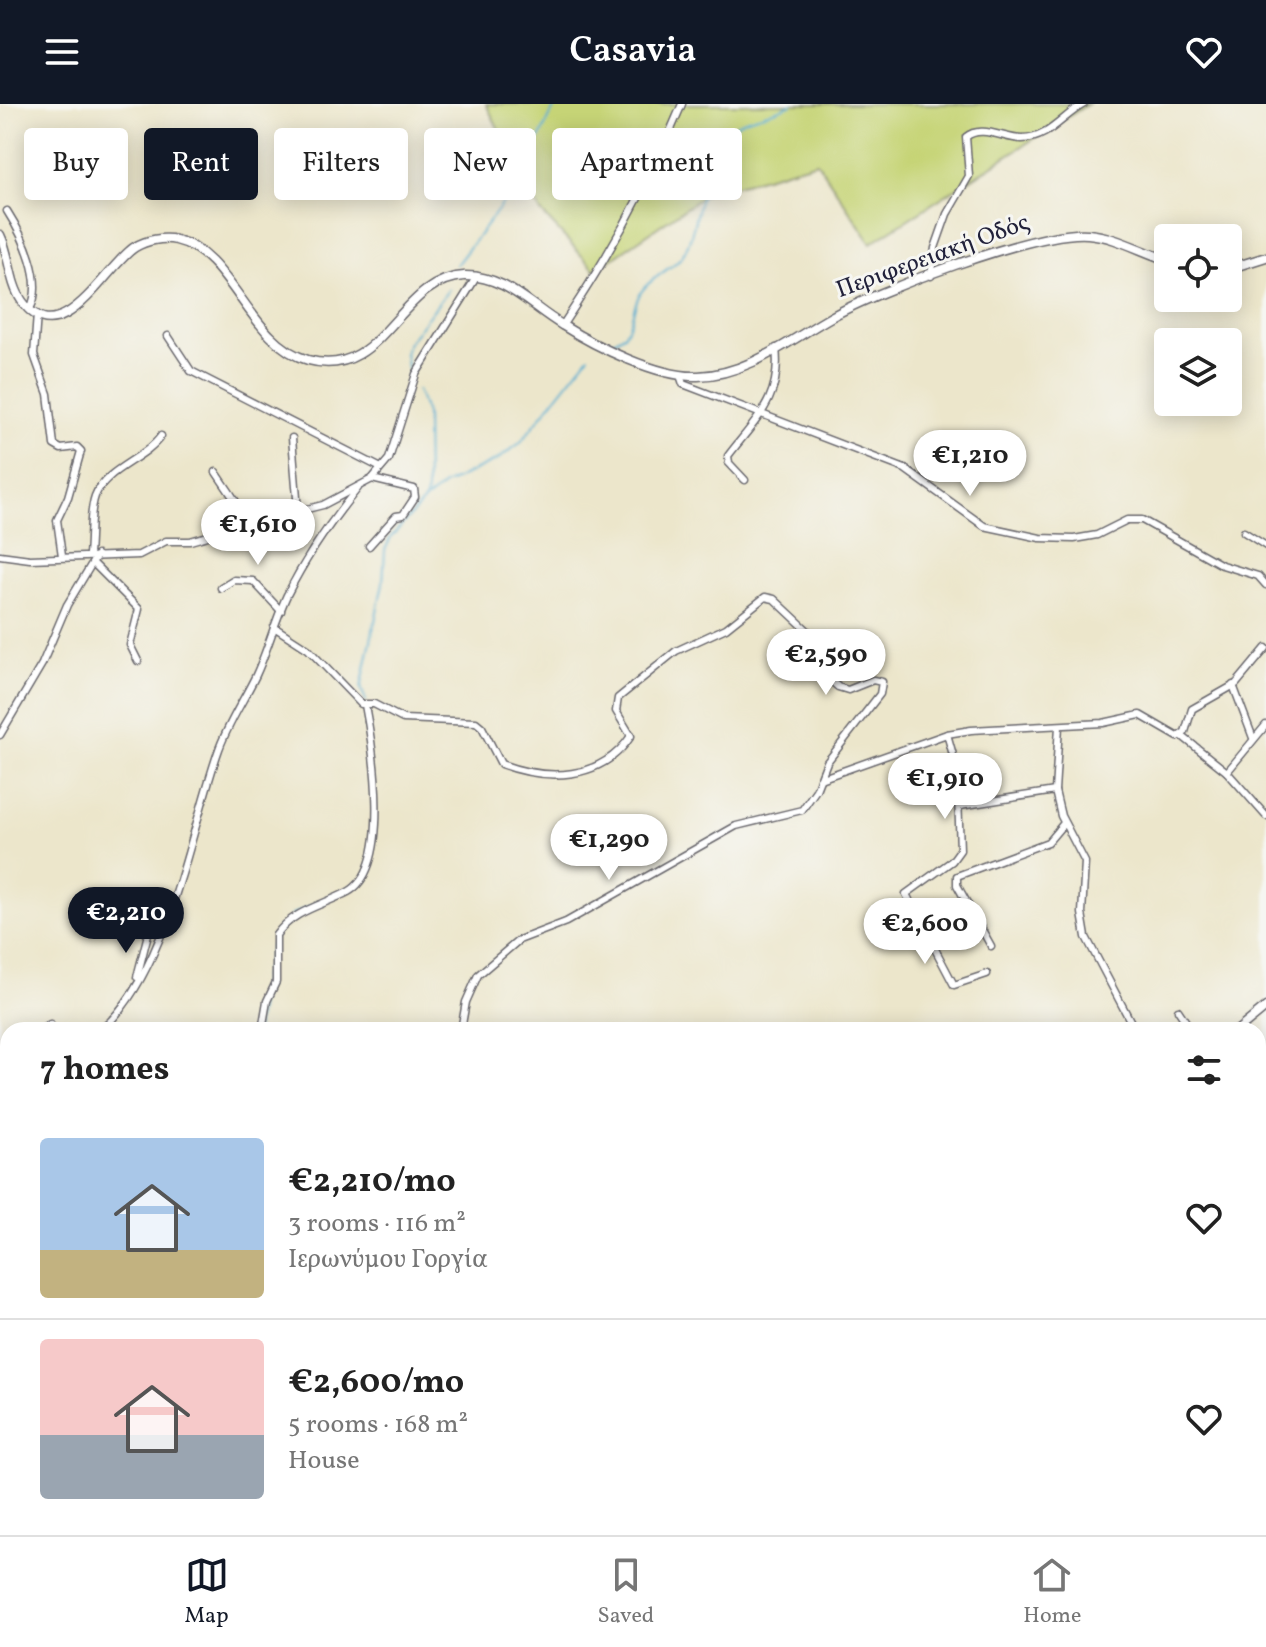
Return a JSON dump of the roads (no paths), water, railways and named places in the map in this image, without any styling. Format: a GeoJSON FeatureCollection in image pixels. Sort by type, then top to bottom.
{"type":"FeatureCollection","features":[{"type":"Feature","properties":{"kind":"main road"},"geometry":{"type":"LineString","coordinates":[[0,235],[16,287],[34,312],[54,317],[67,314],[81,304],[131,250],[151,241],[172,240],[187,244],[205,257],[287,350],[312,361],[338,362],[372,348],[433,284],[449,278],[477,276]]}},
{"type":"Feature","properties":{"kind":"main road","name":"Περιφερειακή Οδός"},"geometry":{"type":"LineString","coordinates":[[477,276],[502,284],[562,326],[644,364],[680,375],[725,373],[858,301],[1024,244],[1066,235],[1101,236],[1154,255]]}},
{"type":"Feature","properties":{"kind":"main road"},"geometry":{"type":"LineString","coordinates":[[1242,265],[1266,257]]}},
{"type":"Feature","properties":{"kind":"main road"},"geometry":{"type":"LineString","coordinates":[[1248,1022],[1266,1007]]}},
{"type":"Feature","properties":{"kind":"street"},"geometry":{"type":"LineString","coordinates":[[562,326],[597,273],[661,154],[682,104]]}},
{"type":"Feature","properties":{"kind":"street"},"geometry":{"type":"LineString","coordinates":[[931,276],[935,248],[947,214],[969,176],[964,145],[968,134],[980,131],[1030,139],[1049,131],[1084,104]]}},
{"type":"Feature","properties":{"kind":"street"},"geometry":{"type":"LineString","coordinates":[[7,211],[23,239],[35,281],[34,355],[48,394],[54,445],[61,449],[77,447],[81,451],[68,497],[57,520],[62,556]]}},
{"type":"Feature","properties":{"kind":"street"},"geometry":{"type":"LineString","coordinates":[[0,555],[30,559],[93,554],[139,555],[166,541],[190,541],[225,531],[271,508],[298,510],[323,505],[361,486],[372,479],[394,446],[416,374],[477,276]]}},
{"type":"Feature","properties":{"kind":"street"},"geometry":{"type":"LineString","coordinates":[[168,336],[185,366],[199,376],[381,468]]}},
{"type":"Feature","properties":{"kind":"street"},"geometry":{"type":"LineString","coordinates":[[745,480],[729,463],[728,456],[775,390],[776,348]]}},
{"type":"Feature","properties":{"kind":"street"},"geometry":{"type":"LineString","coordinates":[[680,375],[683,384],[694,392],[733,402],[759,416],[905,469],[984,526],[1040,538],[1074,539],[1097,535],[1127,520],[1142,520],[1201,555],[1261,578],[1266,585]]}},
{"type":"Feature","properties":{"kind":"street"},"geometry":{"type":"LineString","coordinates":[[0,735],[42,664],[67,605],[93,563],[94,500],[98,490],[145,455],[161,436]]}},
{"type":"Feature","properties":{"kind":"street"},"geometry":{"type":"LineString","coordinates":[[292,438],[298,510]]}},
{"type":"Feature","properties":{"kind":"street"},"geometry":{"type":"LineString","coordinates":[[216,472],[247,518]]}},
{"type":"Feature","properties":{"kind":"street"},"geometry":{"type":"LineString","coordinates":[[369,546],[396,516],[403,515],[415,497],[414,489],[372,479]]}},
{"type":"Feature","properties":{"kind":"street"},"geometry":{"type":"LineString","coordinates":[[110,1022],[155,947],[174,900],[219,749],[258,670],[281,611],[321,536],[361,486]]}},
{"type":"Feature","properties":{"kind":"street"},"geometry":{"type":"LineString","coordinates":[[1244,532],[1266,546]]}},
{"type":"Feature","properties":{"kind":"street"},"geometry":{"type":"LineString","coordinates":[[93,563],[139,609],[130,645],[138,661]]}},
{"type":"Feature","properties":{"kind":"street"},"geometry":{"type":"LineString","coordinates":[[221,588],[234,580],[253,581],[281,611]]}},
{"type":"Feature","properties":{"kind":"street"},"geometry":{"type":"LineString","coordinates":[[274,627],[308,649],[369,705],[403,719],[476,722],[482,727],[496,759],[504,766],[542,775],[592,769],[612,758],[631,738],[615,708],[621,696],[676,651],[726,628],[760,598],[774,599],[807,630],[803,648],[806,659],[838,687],[848,690],[877,679],[882,684],[880,694],[827,762],[808,804],[799,812],[736,826],[566,922],[519,940],[478,975],[466,1002],[462,1022]]}},
{"type":"Feature","properties":{"kind":"street"},"geometry":{"type":"LineString","coordinates":[[1182,736],[1196,705],[1233,685],[1266,648]]}},
{"type":"Feature","properties":{"kind":"street"},"geometry":{"type":"LineString","coordinates":[[1233,685],[1253,738]]}},
{"type":"Feature","properties":{"kind":"street"},"geometry":{"type":"LineString","coordinates":[[263,1022],[267,1001],[276,982],[276,935],[298,914],[358,885],[371,861],[376,811],[369,705]]}},
{"type":"Feature","properties":{"kind":"street"},"geometry":{"type":"LineString","coordinates":[[820,779],[947,734],[1103,723],[1140,715],[1172,736],[1182,736],[1227,772],[1266,816]]}},
{"type":"Feature","properties":{"kind":"street"},"geometry":{"type":"LineString","coordinates":[[1227,772],[1266,725]]}},
{"type":"Feature","properties":{"kind":"street"},"geometry":{"type":"LineString","coordinates":[[1059,726],[1055,791],[1064,823],[1085,862],[1082,913],[1086,937],[1131,1022]]}},
{"type":"Feature","properties":{"kind":"street"},"geometry":{"type":"LineString","coordinates":[[947,734],[956,765],[960,806],[958,854],[906,894],[954,985],[987,974]]}},
{"type":"Feature","properties":{"kind":"street"},"geometry":{"type":"LineString","coordinates":[[960,806],[1055,791]]}},
{"type":"Feature","properties":{"kind":"street"},"geometry":{"type":"LineString","coordinates":[[991,946],[957,885],[957,876],[1048,842],[1064,823]]}},
{"type":"Feature","properties":{"kind":"street"},"geometry":{"type":"LineString","coordinates":[[136,981],[148,934]]}},
{"type":"Feature","properties":{"kind":"street"},"geometry":{"type":"LineString","coordinates":[[1178,1010],[1186,1022]]}},
{"type":"Feature","properties":{"kind":"waterway"},"geometry":{"type":"LineString","coordinates":[[456,265],[517,185],[556,104]]}},
{"type":"Feature","properties":{"kind":"waterway"},"geometry":{"type":"LineString","coordinates":[[733,128],[740,122],[792,104]]}},
{"type":"Feature","properties":{"kind":"waterway"},"geometry":{"type":"LineString","coordinates":[[611,342],[625,333],[641,292],[682,256],[700,200]]}},
{"type":"Feature","properties":{"kind":"waterway"},"geometry":{"type":"LineString","coordinates":[[409,379],[405,353],[408,343],[449,289]]}},
{"type":"Feature","properties":{"kind":"waterway"},"geometry":{"type":"LineString","coordinates":[[425,500],[444,485],[497,460],[520,443],[589,356]]}},
{"type":"Feature","properties":{"kind":"waterway"},"geometry":{"type":"LineString","coordinates":[[366,701],[361,688],[383,583],[385,550],[391,537],[424,501],[427,491],[426,414],[417,390]]}},
{"type":"Feature","properties":{"kind":"waterway"},"geometry":{"type":"LineString","coordinates":[[292,915],[347,889]]}},
{"type":"Feature","properties":{"kind":"waterway"},"geometry":{"type":"LineString","coordinates":[[257,1022],[263,978],[273,939]]}}]}
